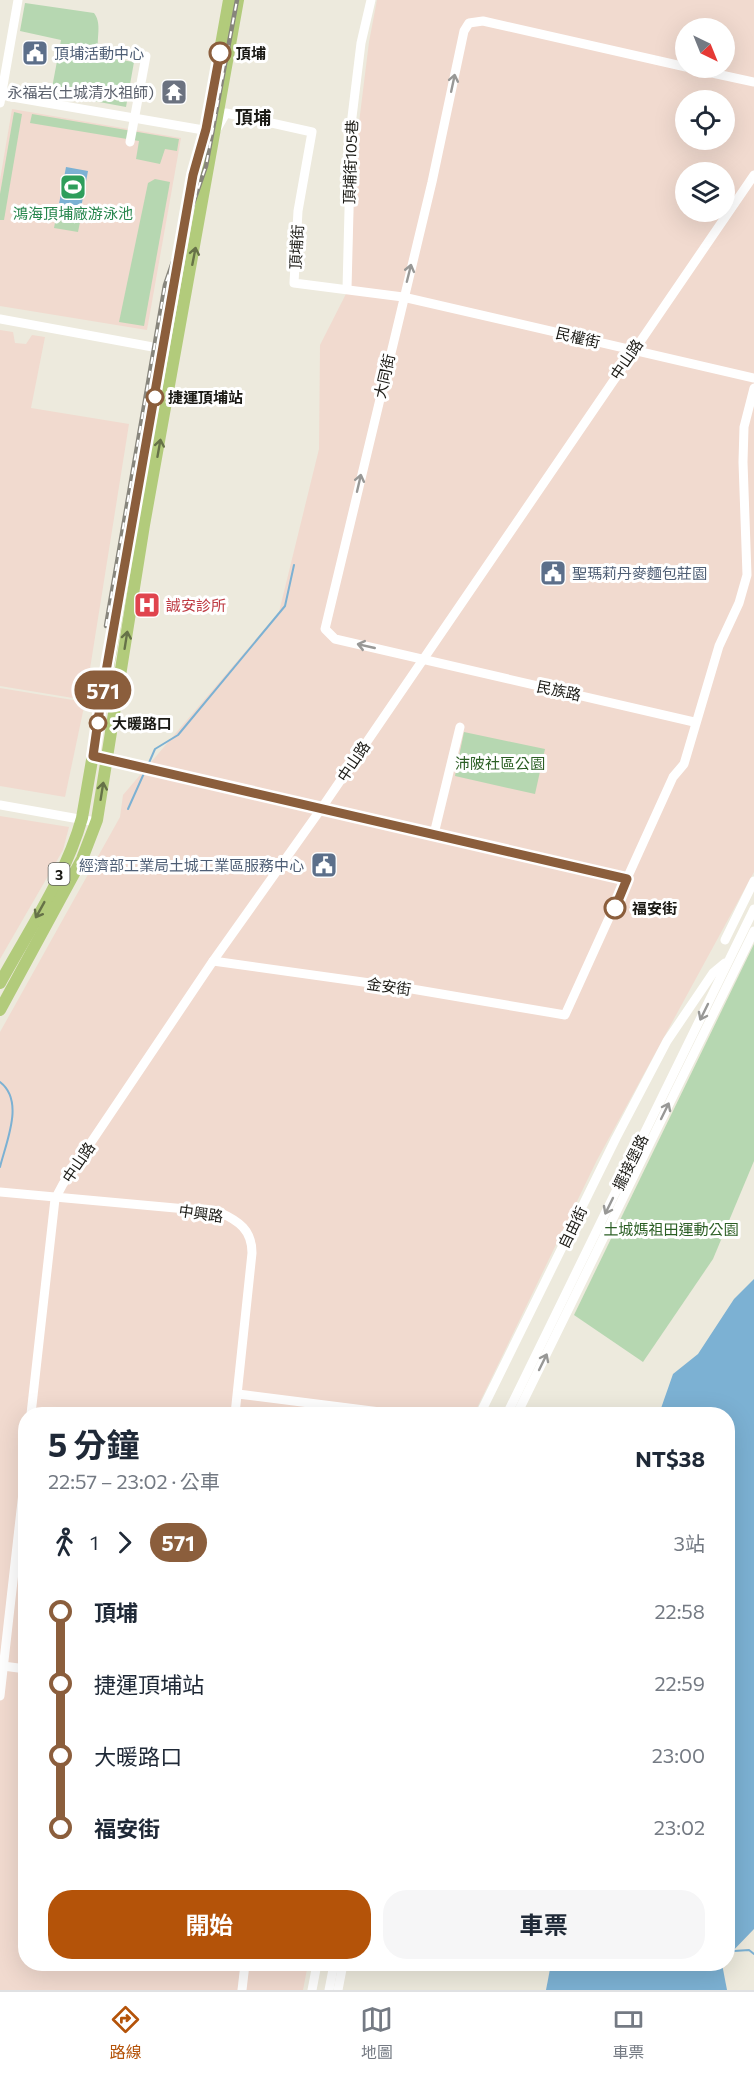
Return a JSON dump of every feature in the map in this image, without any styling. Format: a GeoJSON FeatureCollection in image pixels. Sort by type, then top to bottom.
{"type":"FeatureCollection","features":[{"type":"Feature","properties":{"kind":"main road","name":"3"},"geometry":{"type":"LineString","coordinates":[[210,131],[229,0]]}},
{"type":"Feature","properties":{"kind":"main road","name":"3"},"geometry":{"type":"LineString","coordinates":[[0,983],[76,840],[82,818],[101,700],[210,131],[238,0]]}},
{"type":"Feature","properties":{"kind":"main road","name":"3"},"geometry":{"type":"LineString","coordinates":[[0,1010],[82,859],[96,822],[169,350]]}},
{"type":"Feature","properties":{"kind":"street"},"geometry":{"type":"LineString","coordinates":[[18,0],[0,97],[210,131]]}},
{"type":"Feature","properties":{"kind":"street","name":"頂埔街105巷"},"geometry":{"type":"LineString","coordinates":[[347,289],[350,171],[348,150],[361,43],[371,0]]}},
{"type":"Feature","properties":{"kind":"street","name":"大同街"},"geometry":{"type":"LineString","coordinates":[[423,659],[335,639],[325,629],[432,182],[464,31],[469,23],[483,21],[675,64]]}},
{"type":"Feature","properties":{"kind":"street"},"geometry":{"type":"LineString","coordinates":[[130,142],[146,56]]}},
{"type":"Feature","properties":{"kind":"street"},"geometry":{"type":"LineString","coordinates":[[735,78],[754,82]]}},
{"type":"Feature","properties":{"kind":"street","name":"頂埔街"},"geometry":{"type":"LineString","coordinates":[[210,131],[226,113],[312,132],[298,211],[294,283],[403,297]]}},
{"type":"Feature","properties":{"kind":"street","name":"中山路"},"geometry":{"type":"LineString","coordinates":[[32,1407],[55,1199],[213,961],[321,809],[632,350],[754,175]]}},
{"type":"Feature","properties":{"kind":"street","name":"民權街"},"geometry":{"type":"LineString","coordinates":[[403,297],[754,378]]}},
{"type":"Feature","properties":{"kind":"street"},"geometry":{"type":"LineString","coordinates":[[0,319],[169,350]]}},
{"type":"Feature","properties":{"kind":"street"},"geometry":{"type":"LineString","coordinates":[[93,756],[627,879],[674,777],[684,764],[694,722],[719,646],[739,603],[747,575],[747,518],[742,462],[744,427],[754,388]]}},
{"type":"Feature","properties":{"kind":"street","name":"民族路"},"geometry":{"type":"LineString","coordinates":[[423,659],[694,722]]}},
{"type":"Feature","properties":{"kind":"street"},"geometry":{"type":"LineString","coordinates":[[434,834],[460,727]]}},
{"type":"Feature","properties":{"kind":"street"},"geometry":{"type":"LineString","coordinates":[[0,805],[96,822]]}},
{"type":"Feature","properties":{"kind":"street","name":"金安街"},"geometry":{"type":"LineString","coordinates":[[213,961],[406,988],[565,1015],[627,879]]}},
{"type":"Feature","properties":{"kind":"street"},"geometry":{"type":"LineString","coordinates":[[725,940],[754,881]]}},
{"type":"Feature","properties":{"kind":"street","name":"擺接堡路"},"geometry":{"type":"LineString","coordinates":[[510,1407],[754,909]]}},
{"type":"Feature","properties":{"kind":"street","name":"擺接堡路"},"geometry":{"type":"LineString","coordinates":[[521,1407],[754,931]]}},
{"type":"Feature","properties":{"kind":"street","name":"自由街"},"geometry":{"type":"LineString","coordinates":[[483,1407],[616,1138],[667,1041],[713,974],[729,959]]}},
{"type":"Feature","properties":{"kind":"street","name":"中興路"},"geometry":{"type":"LineString","coordinates":[[0,1192],[55,1199],[219,1212],[240,1221],[252,1240],[237,1407]]}},
{"type":"Feature","properties":{"kind":"street"},"geometry":{"type":"LineString","coordinates":[[238,1394],[341,1407]]}},
{"type":"Feature","properties":{"kind":"street"},"geometry":{"type":"LineString","coordinates":[[0,1696],[18,1536]]}},
{"type":"Feature","properties":{"kind":"street"},"geometry":{"type":"LineString","coordinates":[[3,1666],[18,1668]]}},
{"type":"Feature","properties":{"kind":"street"},"geometry":{"type":"LineString","coordinates":[[242,1990],[244,1971]]}},
{"type":"Feature","properties":{"kind":"street"},"geometry":{"type":"LineString","coordinates":[[312,1990],[316,1971]]}},
{"type":"Feature","properties":{"kind":"street"},"geometry":{"type":"LineString","coordinates":[[329,1990],[333,1971]]}},
{"type":"Feature","properties":{"kind":"street"},"geometry":{"type":"LineString","coordinates":[[338,1990],[342,1971]]}},
{"type":"Feature","properties":{"kind":"shaded area"},"geometry":{"type":"Polygon","coordinates":[[[377,0],[754,0],[754,872],[597,1160],[477,1407],[18,1407],[18,1971],[307,1971],[303,1990],[0,1990],[0,1032],[120,817],[123,795],[279,612],[319,449],[320,345],[351,284],[355,155],[369,42],[377,0]]]}},
{"type":"Feature","properties":{"kind":"shaded area"},"geometry":{"type":"Polygon","coordinates":[[[12,109],[181,138],[147,330],[0,306],[0,180],[12,109]]]}},
{"type":"Feature","properties":{"kind":"shaded area"},"geometry":{"type":"Polygon","coordinates":[[[0,330],[13,332],[15,343],[26,344],[32,335],[45,337],[31,408],[129,424],[85,700],[0,686],[0,330]]]}},
{"type":"Feature","properties":{"kind":"shaded area"},"geometry":{"type":"Polygon","coordinates":[[[0,688],[85,702],[65,797],[0,786],[0,688]]]}},
{"type":"Feature","properties":{"kind":"shaded area"},"geometry":{"type":"Polygon","coordinates":[[[0,816],[69,827],[63,850],[0,959],[0,816]]]}},
{"type":"Feature","properties":{"kind":"green space"},"geometry":{"type":"Polygon","coordinates":[[[25,3],[94,13],[98,23],[98,46],[101,57],[134,62],[126,107],[51,93],[61,40],[20,31],[25,3]]]}},
{"type":"Feature","properties":{"kind":"green space"},"geometry":{"type":"Polygon","coordinates":[[[14,112],[22,114],[4,220],[0,220],[0,194],[14,112]]]}},
{"type":"Feature","properties":{"kind":"green space"},"geometry":{"type":"Polygon","coordinates":[[[32,114],[179,139],[177,151],[165,149],[160,164],[136,159],[139,141],[30,123],[32,114]]]}},
{"type":"Feature","properties":{"kind":"green space"},"geometry":{"type":"Polygon","coordinates":[[[155,179],[170,182],[144,326],[119,322],[148,183],[155,179]]]}},
{"type":"Feature","properties":{"kind":"green space"},"geometry":{"type":"Polygon","coordinates":[[[58,207],[82,212],[78,232],[54,228],[58,207]]]}},
{"type":"Feature","properties":{"kind":"green space","name":"沛陂社區公園"},"geometry":{"type":"Polygon","coordinates":[[[464,732],[545,749],[535,794],[455,776],[464,732]]]}},
{"type":"Feature","properties":{"kind":"green space","name":"土城媽祖田運動公園"},"geometry":{"type":"Polygon","coordinates":[[[754,944],[754,1161],[713,1259],[643,1362],[574,1315],[754,944]]]}},
{"type":"Feature","properties":{"kind":"water","name":"鴻海頂埔廠游泳池"},"geometry":{"type":"Polygon","coordinates":[[[66,167],[88,171],[81,208],[59,204],[66,167]]]}},
{"type":"Feature","properties":{"kind":"water"},"geometry":{"type":"Polygon","coordinates":[[[754,1279],[754,1929],[735,1949],[735,1407],[661,1407],[673,1374],[698,1354],[734,1299],[754,1279]]]}},
{"type":"Feature","properties":{"kind":"water"},"geometry":{"type":"Polygon","coordinates":[[[550,1971],[723,1971],[727,1990],[546,1990],[550,1971]]]}},
{"type":"Feature","properties":{"kind":"waterway"},"geometry":{"type":"LineString","coordinates":[[148,765],[155,749],[178,735],[285,606],[294,565]]}},
{"type":"Feature","properties":{"kind":"waterway"},"geometry":{"type":"LineString","coordinates":[[128,809],[145,771]]}},
{"type":"Feature","properties":{"kind":"waterway"},"geometry":{"type":"LineString","coordinates":[[0,1082],[7,1090],[13,1111],[0,1167]]}},
{"type":"Feature","properties":{"kind":"waterway"},"geometry":{"type":"LineString","coordinates":[[735,1951],[749,1950],[754,1954]]}},
{"type":"Feature","properties":{"kind":"railway"},"geometry":{"type":"LineString","coordinates":[[106,626],[165,285],[206,166],[237,0]]}},
{"type":"Feature","properties":{"kind":"bus line","name":"571"},"geometry":{"type":"LineString","coordinates":[[220,53],[206,129],[193,175],[93,756],[627,879],[615,908]]}},
{"type":"Feature","properties":{"kind":"place","name":"頂埔活動中心"},"geometry":{"type":"Point","coordinates":[35,53]}},
{"type":"Feature","properties":{"kind":"place","name":"頂埔"},"geometry":{"type":"Point","coordinates":[220,53]}},
{"type":"Feature","properties":{"kind":"place","name":"永福岩(土城清水祖師)"},"geometry":{"type":"Point","coordinates":[174,92]}},
{"type":"Feature","properties":{"kind":"place","name":"鴻海頂埔廠游泳池"},"geometry":{"type":"Point","coordinates":[73,187]}},
{"type":"Feature","properties":{"kind":"place","name":"捷運頂埔站"},"geometry":{"type":"Point","coordinates":[155,397]}},
{"type":"Feature","properties":{"kind":"place","name":"聖瑪莉丹麥麵包莊園"},"geometry":{"type":"Point","coordinates":[553,573]}},
{"type":"Feature","properties":{"kind":"place","name":"誠安診所"},"geometry":{"type":"Point","coordinates":[147,605]}},
{"type":"Feature","properties":{"kind":"place","name":"大暖路口"},"geometry":{"type":"Point","coordinates":[98,723]}},
{"type":"Feature","properties":{"kind":"place","name":"經濟部工業局土城工業區服務中心"},"geometry":{"type":"Point","coordinates":[324,865]}},
{"type":"Feature","properties":{"kind":"place","name":"福安街"},"geometry":{"type":"Point","coordinates":[615,908]}},
{"type":"Feature","properties":{"kind":"district","name":"頂埔"},"geometry":{"type":"Point","coordinates":[253,117]}}]}
